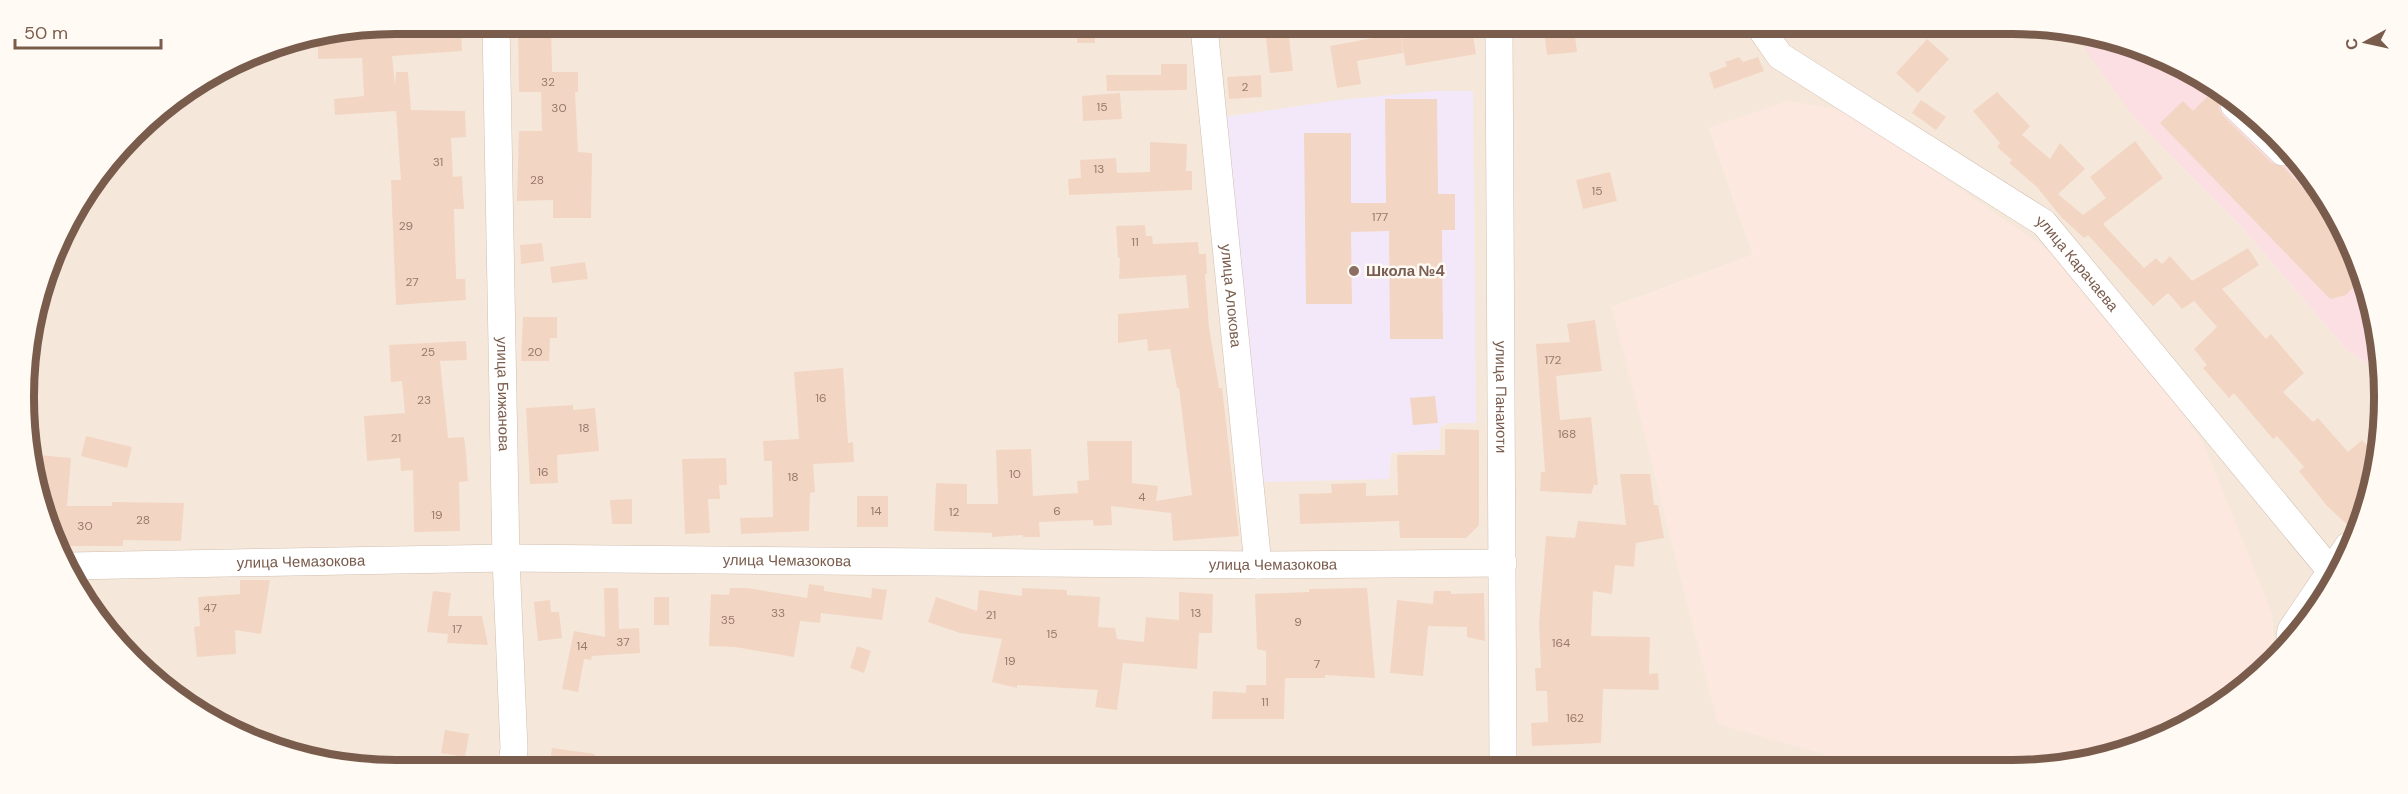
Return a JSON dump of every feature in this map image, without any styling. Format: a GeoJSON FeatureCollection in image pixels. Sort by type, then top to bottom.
{"type":"FeatureCollection","features":[{"type":"Feature","properties":{"kind":"street","name":"улица Бижанова"},"geometry":{"type":"LineString","coordinates":[[496,34],[506,558],[514,749],[512,760]]}},
{"type":"Feature","properties":{"kind":"street","name":"улица Алокова"},"geometry":{"type":"LineString","coordinates":[[1205,34],[1258,565]]}},
{"type":"Feature","properties":{"kind":"street","name":"улица Панаиоти"},"geometry":{"type":"LineString","coordinates":[[1499,34],[1503,760]]}},
{"type":"Feature","properties":{"kind":"street","name":"улица Карачаева"},"geometry":{"type":"LineString","coordinates":[[1765,34],[1780,56],[2044,223],[2330,569]]}},
{"type":"Feature","properties":{"kind":"street","name":"улица Чемазокова"},"geometry":{"type":"LineString","coordinates":[[77,566],[506,558],[1258,565],[1503,563]]}},
{"type":"Feature","properties":{"kind":"street"},"geometry":{"type":"LineString","coordinates":[[2298,619],[2326,576]]}},
{"type":"Feature","properties":{"kind":"shaded area"},"geometry":{"type":"Polygon","coordinates":[[[397,34],[2011,34],[2035,35],[2091,43],[2137,121],[2244,230],[2346,349],[2372,367],[2373,421],[2367,468],[2346,536],[2325,578],[2299,618],[2273,647],[2272,614],[1709,128],[1753,255],[1612,307],[1846,760],[397,760],[326,753],[258,732],[216,711],[176,685],[124,636],[109,618],[83,578],[62,536],[41,468],[35,421],[35,373],[41,326],[47,303],[62,258],[72,237],[109,176],[158,124],[176,109],[216,83],[258,62],[326,41],[397,34]],[[1377,97],[1223,117],[1389,479],[1390,453],[1440,449],[1440,427],[1448,423],[1476,423],[1377,97]]]}},
{"type":"Feature","properties":{"kind":"shaded area"},"geometry":{"type":"Polygon","coordinates":[[[2086,42],[2105,47],[2150,62],[2192,83],[2232,109],[2284,158],[2299,176],[2325,216],[2346,258],[2367,326],[2372,367],[2346,349],[2244,230],[2137,121],[2086,51],[2086,42]]]}},
{"type":"Feature","properties":{"kind":"shaded area","name":"Школа №4"},"geometry":{"type":"Polygon","coordinates":[[[1434,91],[1473,91],[1476,423],[1448,423],[1440,427],[1440,449],[1391,453],[1389,479],[1262,482],[1223,117],[1340,100],[1434,91]]]}},
{"type":"Feature","properties":{"kind":"shaded area"},"geometry":{"type":"Polygon","coordinates":[[[1788,101],[1849,112],[2090,279],[2203,443],[2272,614],[2273,647],[2232,685],[2192,711],[2150,732],[2082,753],[2011,760],[1846,760],[1718,724],[1612,307],[1753,255],[1709,128],[1788,101]]]}},
{"type":"Feature","properties":{"kind":"building"},"geometry":{"type":"Polygon","coordinates":[[[461,34],[462,51],[392,56],[395,86],[396,72],[408,72],[411,110],[465,111],[466,137],[451,138],[453,177],[462,176],[464,209],[454,209],[456,279],[465,279],[466,300],[396,305],[391,180],[401,180],[396,111],[335,115],[334,99],[364,96],[362,58],[318,59],[318,43],[326,41],[373,35],[461,34]]]}},
{"type":"Feature","properties":{"kind":"building"},"geometry":{"type":"Polygon","coordinates":[[[518,34],[551,34],[552,72],[578,72],[578,92],[575,92],[578,152],[592,153],[591,218],[553,218],[553,200],[517,201],[519,131],[542,131],[541,92],[519,92],[518,34]]]}},
{"type":"Feature","properties":{"kind":"building"},"geometry":{"type":"Polygon","coordinates":[[[1077,34],[1095,34],[1095,43],[1077,43],[1077,34]]]}},
{"type":"Feature","properties":{"kind":"building"},"geometry":{"type":"Polygon","coordinates":[[[1266,34],[1289,34],[1293,71],[1270,73],[1266,34]]]}},
{"type":"Feature","properties":{"kind":"building"},"geometry":{"type":"Polygon","coordinates":[[[1400,34],[1403,53],[1357,61],[1361,84],[1337,88],[1330,46],[1400,34]]]}},
{"type":"Feature","properties":{"kind":"building"},"geometry":{"type":"Polygon","coordinates":[[[1430,34],[1473,34],[1476,54],[1406,66],[1401,39],[1430,34]]]}},
{"type":"Feature","properties":{"kind":"building"},"geometry":{"type":"Polygon","coordinates":[[[1544,34],[1575,34],[1577,52],[1547,55],[1544,34]]]}},
{"type":"Feature","properties":{"kind":"building"},"geometry":{"type":"Polygon","coordinates":[[[1927,39],[1949,59],[1918,93],[1896,73],[1927,39]]]}},
{"type":"Feature","properties":{"kind":"building"},"geometry":{"type":"Polygon","coordinates":[[[1739,57],[1743,62],[1758,57],[1764,71],[1714,89],[1709,73],[1727,66],[1725,62],[1739,57]]]}},
{"type":"Feature","properties":{"kind":"building"},"geometry":{"type":"Polygon","coordinates":[[[1161,64],[1187,64],[1187,90],[1107,91],[1106,75],[1161,75],[1161,64]]]}},
{"type":"Feature","properties":{"kind":"building"},"geometry":{"type":"Polygon","coordinates":[[[1261,75],[1262,97],[1229,99],[1227,77],[1261,75]]]}},
{"type":"Feature","properties":{"kind":"building"},"geometry":{"type":"Polygon","coordinates":[[[1997,92],[2030,126],[2022,135],[2050,159],[2060,143],[2085,169],[2058,194],[2083,215],[2106,198],[2090,177],[2135,141],[2163,178],[2103,224],[2144,268],[2156,258],[2162,264],[2170,256],[2192,281],[2248,248],[2259,265],[2222,289],[2266,339],[2271,334],[2304,373],[2283,392],[2313,422],[2318,418],[2348,452],[2362,440],[2370,448],[2367,468],[2349,527],[2327,506],[2299,471],[2304,467],[2277,436],[2273,439],[2234,393],[2229,398],[2203,368],[2207,365],[2194,349],[2217,327],[2194,301],[2182,309],[2168,293],[2153,306],[2088,235],[2084,238],[2061,217],[2037,187],[2009,163],[2012,160],[1997,147],[2000,143],[1973,111],[1997,92]]]}},
{"type":"Feature","properties":{"kind":"building"},"geometry":{"type":"Polygon","coordinates":[[[1120,93],[1122,119],[1083,121],[1082,96],[1120,93]]]}},
{"type":"Feature","properties":{"kind":"building"},"geometry":{"type":"Polygon","coordinates":[[[2210,94],[2220,101],[2219,109],[2223,116],[2272,163],[2284,167],[2316,202],[2336,237],[2354,280],[2355,285],[2346,295],[2330,299],[2160,123],[2183,101],[2193,111],[2210,94]]]}},
{"type":"Feature","properties":{"kind":"building"},"geometry":{"type":"Polygon","coordinates":[[[1385,99],[1437,99],[1438,194],[1455,194],[1455,230],[1442,230],[1443,339],[1390,339],[1389,231],[1351,232],[1352,304],[1306,304],[1304,133],[1351,133],[1351,203],[1386,203],[1385,99]]]}},
{"type":"Feature","properties":{"kind":"building"},"geometry":{"type":"Polygon","coordinates":[[[1921,100],[1946,117],[1936,130],[1912,113],[1921,100]]]}},
{"type":"Feature","properties":{"kind":"building"},"geometry":{"type":"Polygon","coordinates":[[[1150,142],[1187,144],[1186,171],[1192,171],[1192,190],[1069,195],[1068,179],[1081,178],[1080,160],[1116,158],[1117,173],[1150,172],[1150,142]]]}},
{"type":"Feature","properties":{"kind":"building"},"geometry":{"type":"Polygon","coordinates":[[[1610,172],[1617,201],[1583,209],[1576,180],[1610,172]]]}},
{"type":"Feature","properties":{"kind":"building"},"geometry":{"type":"Polygon","coordinates":[[[1145,225],[1146,236],[1152,236],[1153,244],[1198,242],[1199,254],[1206,254],[1207,274],[1205,274],[1209,328],[1219,388],[1222,388],[1239,536],[1173,541],[1171,513],[1111,506],[1112,525],[1094,526],[1093,520],[1039,522],[1040,537],[1023,537],[1023,535],[992,537],[992,533],[934,531],[936,483],[967,484],[967,504],[998,504],[996,450],[1031,449],[1033,496],[1078,493],[1077,481],[1089,480],[1087,441],[1132,441],[1132,483],[1158,486],[1156,501],[1192,495],[1179,388],[1177,388],[1170,349],[1148,351],[1147,339],[1118,343],[1118,314],[1189,308],[1186,275],[1119,279],[1120,258],[1118,258],[1116,226],[1145,225]]]}},
{"type":"Feature","properties":{"kind":"building"},"geometry":{"type":"Polygon","coordinates":[[[542,243],[544,261],[521,264],[520,245],[542,243]]]}},
{"type":"Feature","properties":{"kind":"building"},"geometry":{"type":"Polygon","coordinates":[[[585,262],[588,279],[552,283],[550,267],[585,262]]]}},
{"type":"Feature","properties":{"kind":"building"},"geometry":{"type":"Polygon","coordinates":[[[523,317],[557,317],[557,338],[550,338],[549,361],[521,361],[523,317]]]}},
{"type":"Feature","properties":{"kind":"building"},"geometry":{"type":"Polygon","coordinates":[[[1595,320],[1602,371],[1556,376],[1560,420],[1591,417],[1598,485],[1594,485],[1591,494],[1540,491],[1541,472],[1545,472],[1536,344],[1570,342],[1567,324],[1595,320]]]}},
{"type":"Feature","properties":{"kind":"building"},"geometry":{"type":"Polygon","coordinates":[[[466,341],[467,360],[440,361],[448,438],[464,437],[466,453],[468,481],[459,482],[460,531],[414,532],[413,470],[401,471],[400,458],[367,461],[364,416],[405,413],[402,381],[391,382],[389,345],[466,341]]]}},
{"type":"Feature","properties":{"kind":"building"},"geometry":{"type":"Polygon","coordinates":[[[843,368],[848,443],[853,442],[854,462],[813,464],[815,492],[810,493],[809,531],[741,534],[740,518],[773,517],[772,461],[764,461],[763,441],[799,439],[794,372],[843,368]]]}},
{"type":"Feature","properties":{"kind":"building"},"geometry":{"type":"Polygon","coordinates":[[[1435,396],[1438,423],[1413,425],[1410,398],[1435,396]]]}},
{"type":"Feature","properties":{"kind":"building"},"geometry":{"type":"Polygon","coordinates":[[[573,405],[573,410],[595,408],[599,451],[557,455],[558,483],[530,484],[526,408],[573,405]]]}},
{"type":"Feature","properties":{"kind":"building"},"geometry":{"type":"Polygon","coordinates":[[[1445,429],[1479,430],[1479,525],[1466,538],[1400,538],[1399,521],[1300,524],[1299,494],[1332,493],[1331,484],[1366,483],[1366,496],[1398,495],[1397,455],[1445,455],[1445,429]]]}},
{"type":"Feature","properties":{"kind":"building"},"geometry":{"type":"Polygon","coordinates":[[[86,436],[132,447],[127,468],[81,456],[86,436]]]}},
{"type":"Feature","properties":{"kind":"building"},"geometry":{"type":"Polygon","coordinates":[[[39,455],[71,458],[67,506],[112,506],[112,502],[184,503],[181,541],[123,540],[123,546],[67,546],[47,491],[39,455]]]}},
{"type":"Feature","properties":{"kind":"building"},"geometry":{"type":"Polygon","coordinates":[[[726,458],[727,485],[719,485],[720,499],[708,499],[710,533],[685,534],[682,459],[726,458]]]}},
{"type":"Feature","properties":{"kind":"building"},"geometry":{"type":"Polygon","coordinates":[[[1620,474],[1650,474],[1654,505],[1658,505],[1664,538],[1636,543],[1634,567],[1615,565],[1612,594],[1593,591],[1591,636],[1650,637],[1649,674],[1658,673],[1659,690],[1603,689],[1601,743],[1532,746],[1531,723],[1548,722],[1547,691],[1536,691],[1535,668],[1541,668],[1539,623],[1546,536],[1575,538],[1578,521],[1626,525],[1620,474]]]}},
{"type":"Feature","properties":{"kind":"building"},"geometry":{"type":"Polygon","coordinates":[[[857,496],[888,496],[888,527],[857,527],[857,496]]]}},
{"type":"Feature","properties":{"kind":"building"},"geometry":{"type":"Polygon","coordinates":[[[632,499],[632,524],[612,524],[610,500],[632,499]]]}},
{"type":"Feature","properties":{"kind":"building"},"geometry":{"type":"Polygon","coordinates":[[[240,580],[270,580],[261,634],[235,630],[236,654],[197,657],[194,627],[200,626],[198,597],[240,594],[240,580]]]}},
{"type":"Feature","properties":{"kind":"building"},"geometry":{"type":"Polygon","coordinates":[[[809,584],[824,586],[824,591],[871,598],[872,588],[887,590],[882,620],[821,613],[820,623],[800,621],[794,657],[735,647],[709,646],[711,594],[729,595],[730,588],[747,588],[807,598],[809,584]]]}},
{"type":"Feature","properties":{"kind":"building"},"geometry":{"type":"Polygon","coordinates":[[[604,588],[618,588],[619,629],[639,628],[640,653],[592,656],[591,660],[584,659],[578,692],[562,689],[574,631],[605,637],[604,588]]]}},
{"type":"Feature","properties":{"kind":"building"},"geometry":{"type":"Polygon","coordinates":[[[1022,588],[1067,590],[1067,595],[1100,597],[1098,627],[1115,628],[1117,639],[1144,642],[1146,617],[1179,620],[1179,592],[1213,594],[1212,633],[1199,633],[1197,669],[1123,663],[1117,710],[1095,707],[1098,690],[1017,685],[1017,688],[992,682],[1002,639],[960,633],[928,622],[936,597],[977,611],[979,590],[1022,596],[1022,588]]]}},
{"type":"Feature","properties":{"kind":"building"},"geometry":{"type":"Polygon","coordinates":[[[1367,588],[1375,678],[1325,675],[1325,678],[1285,678],[1284,719],[1212,719],[1213,691],[1246,693],[1246,685],[1266,685],[1266,651],[1257,649],[1255,594],[1309,592],[1309,589],[1367,588]]]}},
{"type":"Feature","properties":{"kind":"building"},"geometry":{"type":"Polygon","coordinates":[[[433,591],[451,593],[448,616],[482,616],[488,645],[447,643],[448,634],[427,632],[433,591]]]}},
{"type":"Feature","properties":{"kind":"building"},"geometry":{"type":"Polygon","coordinates":[[[1434,591],[1451,591],[1451,594],[1484,593],[1485,641],[1467,637],[1467,627],[1428,626],[1423,676],[1390,673],[1397,600],[1433,604],[1434,591]]]}},
{"type":"Feature","properties":{"kind":"building"},"geometry":{"type":"Polygon","coordinates":[[[654,597],[669,597],[669,625],[654,625],[654,597]]]}},
{"type":"Feature","properties":{"kind":"building"},"geometry":{"type":"Polygon","coordinates":[[[550,600],[551,612],[559,612],[562,638],[538,641],[534,602],[550,600]]]}},
{"type":"Feature","properties":{"kind":"building"},"geometry":{"type":"Polygon","coordinates":[[[857,646],[871,651],[864,673],[850,668],[857,646]]]}},
{"type":"Feature","properties":{"kind":"building"},"geometry":{"type":"Polygon","coordinates":[[[445,730],[469,734],[465,757],[441,753],[445,730]]]}},
{"type":"Feature","properties":{"kind":"building"},"geometry":{"type":"Polygon","coordinates":[[[552,748],[595,754],[595,760],[550,760],[552,748]]]}},
{"type":"Feature","properties":{"kind":"place","name":"Школа №4"},"geometry":{"type":"Point","coordinates":[1354,271]}}]}
